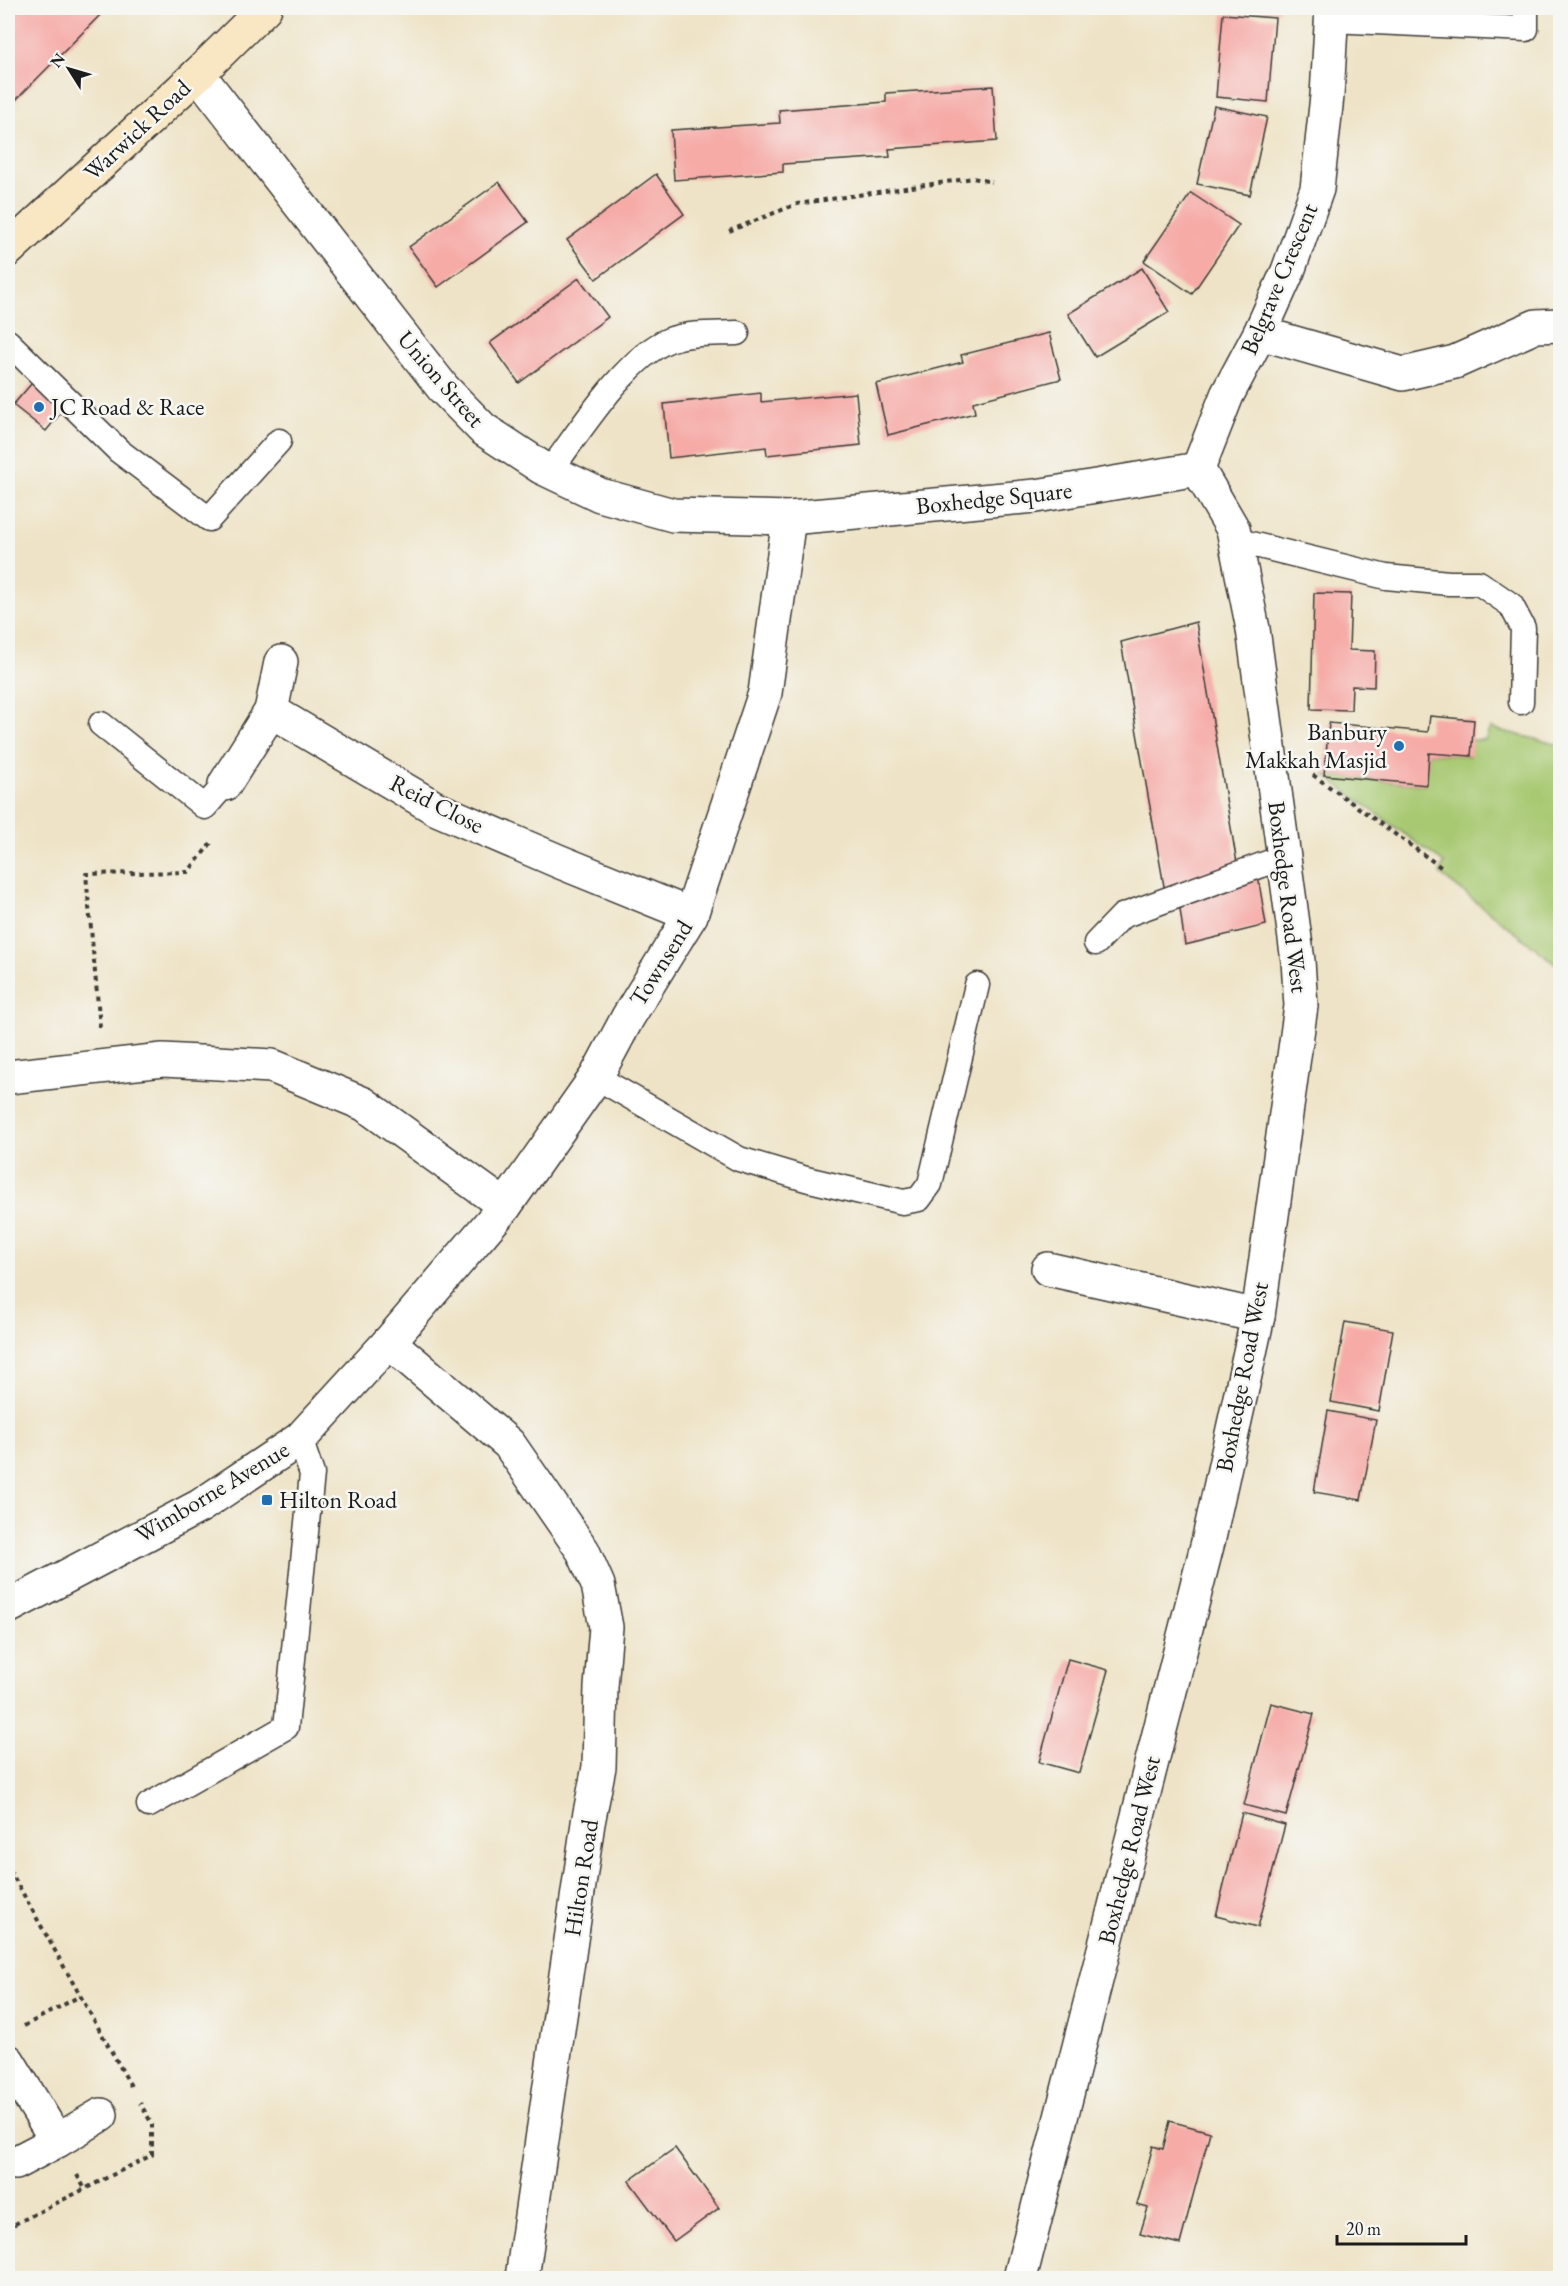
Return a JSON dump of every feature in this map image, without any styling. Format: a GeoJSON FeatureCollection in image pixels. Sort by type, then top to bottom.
{"type":"FeatureCollection","features":[{"type":"Feature","properties":{"kind":"main road","name":"Warwick Road"},"geometry":{"type":"LineString","coordinates":[[8,250],[198,74],[265,8]]}},
{"type":"Feature","properties":{"kind":"street","name":"Belgrave Crescent"},"geometry":{"type":"LineString","coordinates":[[1198,469],[1227,395],[1260,333],[1288,271],[1317,189],[1327,96],[1332,14]]}},
{"type":"Feature","properties":{"kind":"street","name":"Union Street"},"geometry":{"type":"LineString","coordinates":[[198,74],[443,388],[483,429],[550,471],[600,495],[673,514],[789,518]]}},
{"type":"Feature","properties":{"kind":"street"},"geometry":{"type":"LineString","coordinates":[[1260,333],[1403,374],[1455,362],[1536,326],[1560,325]]}},
{"type":"Feature","properties":{"kind":"street","name":"Boxhedge Square"},"geometry":{"type":"LineString","coordinates":[[789,518],[1036,496],[1198,469]]}},
{"type":"Feature","properties":{"kind":"street","name":"Boxhedge Road West"},"geometry":{"type":"LineString","coordinates":[[1020,2278],[1209,1538],[1257,1316],[1301,1006],[1298,961],[1252,629],[1233,529],[1198,469]]}},
{"type":"Feature","properties":{"kind":"street","name":"Townsend"},"geometry":{"type":"LineString","coordinates":[[388,1342],[505,1206],[596,1077],[628,1017],[691,915],[765,693],[789,518]]}},
{"type":"Feature","properties":{"kind":"street"},"geometry":{"type":"LineString","coordinates":[[225,784],[272,711],[281,662]]}},
{"type":"Feature","properties":{"kind":"street","name":"Reid Close"},"geometry":{"type":"LineString","coordinates":[[272,711],[437,809],[691,915]]}},
{"type":"Feature","properties":{"kind":"street"},"geometry":{"type":"LineString","coordinates":[[8,1077],[163,1060],[272,1066],[364,1104],[505,1206]]}},
{"type":"Feature","properties":{"kind":"street"},"geometry":{"type":"LineString","coordinates":[[1048,1269],[1257,1316]]}},
{"type":"Feature","properties":{"kind":"street","name":"Wimborne Avenue"},"geometry":{"type":"LineString","coordinates":[[8,1607],[200,1506],[300,1439],[388,1342]]}},
{"type":"Feature","properties":{"kind":"street","name":"Hilton Road"},"geometry":{"type":"LineString","coordinates":[[388,1342],[509,1444],[583,1551],[598,1586],[606,1627],[601,1687],[599,1767],[588,1823],[522,2278]]}},
{"type":"Feature","properties":{"kind":"street"},"geometry":{"type":"LineString","coordinates":[[8,2061],[57,2141]]}},
{"type":"Feature","properties":{"kind":"street"},"geometry":{"type":"LineString","coordinates":[[15,2163],[101,2115]]}},
{"type":"Feature","properties":{"kind":"lane"},"geometry":{"type":"LineString","coordinates":[[1332,14],[1526,29],[1526,8]]}},
{"type":"Feature","properties":{"kind":"lane"},"geometry":{"type":"LineString","coordinates":[[550,471],[638,360],[669,340],[698,335],[738,333]]}},
{"type":"Feature","properties":{"kind":"lane"},"geometry":{"type":"LineString","coordinates":[[8,342],[119,451],[209,519],[279,441]]}},
{"type":"Feature","properties":{"kind":"lane"},"geometry":{"type":"LineString","coordinates":[[1235,540],[1386,577],[1449,583],[1479,583],[1512,605],[1523,628],[1521,702]]}},
{"type":"Feature","properties":{"kind":"lane"},"geometry":{"type":"LineString","coordinates":[[101,724],[205,807],[225,784]]}},
{"type":"Feature","properties":{"kind":"lane"},"geometry":{"type":"LineString","coordinates":[[1096,943],[1122,916],[1284,857]]}},
{"type":"Feature","properties":{"kind":"lane"},"geometry":{"type":"LineString","coordinates":[[596,1077],[739,1159],[806,1179],[903,1202],[919,1198],[930,1184],[978,986]]}},
{"type":"Feature","properties":{"kind":"lane"},"geometry":{"type":"LineString","coordinates":[[149,1805],[286,1727],[312,1473],[300,1439]]}},
{"type":"Feature","properties":{"kind":"path"},"geometry":{"type":"LineString","coordinates":[[729,231],[797,204],[973,178],[992,182]]}},
{"type":"Feature","properties":{"kind":"path"},"geometry":{"type":"LineString","coordinates":[[1268,743],[1442,868]]}},
{"type":"Feature","properties":{"kind":"path"},"geometry":{"type":"LineString","coordinates":[[103,1067],[86,874],[188,872],[216,837],[225,784]]}},
{"type":"Feature","properties":{"kind":"path"},"geometry":{"type":"LineString","coordinates":[[8,1876],[12,1874],[152,2124],[152,2155],[15,2224],[8,2218]]}},
{"type":"Feature","properties":{"kind":"path"},"geometry":{"type":"LineString","coordinates":[[18,2029],[80,1996]]}},
{"type":"Feature","properties":{"kind":"green space"},"geometry":{"type":"Polygon","coordinates":[[[1490,728],[1560,745],[1560,967],[1440,874],[1444,863],[1324,775],[1426,785],[1429,753],[1470,756],[1472,740],[1485,740],[1490,728]]]}},
{"type":"Feature","properties":{"kind":"building"},"geometry":{"type":"Polygon","coordinates":[[[8,8],[107,8],[8,108],[8,8]]]}},
{"type":"Feature","properties":{"kind":"building"},"geometry":{"type":"Polygon","coordinates":[[[1223,8],[1279,8],[1279,11],[1223,10],[1223,8]]]}},
{"type":"Feature","properties":{"kind":"building"},"geometry":{"type":"Polygon","coordinates":[[[1223,14],[1275,18],[1268,102],[1216,97],[1223,14]]]}},
{"type":"Feature","properties":{"kind":"building"},"geometry":{"type":"Polygon","coordinates":[[[993,86],[997,141],[889,149],[890,157],[783,164],[783,172],[674,180],[671,130],[780,123],[779,110],[886,102],[886,93],[993,86]]]}},
{"type":"Feature","properties":{"kind":"building"},"geometry":{"type":"Polygon","coordinates":[[[1214,106],[1267,117],[1250,195],[1197,184],[1214,106]]]}},
{"type":"Feature","properties":{"kind":"building"},"geometry":{"type":"Polygon","coordinates":[[[656,174],[684,214],[596,279],[567,240],[656,174]]]}},
{"type":"Feature","properties":{"kind":"building"},"geometry":{"type":"Polygon","coordinates":[[[499,182],[528,222],[438,287],[409,247],[499,182]]]}},
{"type":"Feature","properties":{"kind":"building"},"geometry":{"type":"Polygon","coordinates":[[[1191,193],[1239,225],[1192,294],[1144,261],[1191,193]]]}},
{"type":"Feature","properties":{"kind":"building"},"geometry":{"type":"Polygon","coordinates":[[[1142,268],[1169,312],[1095,357],[1068,314],[1142,268]]]}},
{"type":"Feature","properties":{"kind":"building"},"geometry":{"type":"Polygon","coordinates":[[[579,278],[608,317],[519,383],[490,343],[579,278]]]}},
{"type":"Feature","properties":{"kind":"building"},"geometry":{"type":"Polygon","coordinates":[[[1049,333],[1061,379],[973,402],[975,413],[888,435],[876,384],[963,362],[961,355],[1049,333]]]}},
{"type":"Feature","properties":{"kind":"building","name":"JC Road & Race"},"geometry":{"type":"Polygon","coordinates":[[[32,383],[64,409],[46,431],[13,405],[32,383]]]}},
{"type":"Feature","properties":{"kind":"building"},"geometry":{"type":"Polygon","coordinates":[[[761,393],[761,402],[856,393],[861,445],[767,455],[766,447],[669,458],[664,404],[761,393]]]}},
{"type":"Feature","properties":{"kind":"building"},"geometry":{"type":"Polygon","coordinates":[[[1314,593],[1351,594],[1349,650],[1375,651],[1374,687],[1352,686],[1351,710],[1311,709],[1314,593]]]}},
{"type":"Feature","properties":{"kind":"building"},"geometry":{"type":"Polygon","coordinates":[[[1196,622],[1238,869],[1165,892],[1121,642],[1196,622]]]}},
{"type":"Feature","properties":{"kind":"building","name":"Banbury Makkah Masjid"},"geometry":{"type":"Polygon","coordinates":[[[1430,716],[1474,720],[1471,756],[1429,753],[1427,785],[1324,775],[1329,723],[1428,732],[1430,716]]]}},
{"type":"Feature","properties":{"kind":"building"},"geometry":{"type":"Polygon","coordinates":[[[1258,876],[1266,925],[1185,945],[1179,902],[1258,876]]]}},
{"type":"Feature","properties":{"kind":"building"},"geometry":{"type":"Polygon","coordinates":[[[1345,1322],[1393,1330],[1379,1411],[1331,1402],[1345,1322]]]}},
{"type":"Feature","properties":{"kind":"building"},"geometry":{"type":"Polygon","coordinates":[[[1328,1411],[1376,1420],[1361,1500],[1314,1492],[1328,1411]]]}},
{"type":"Feature","properties":{"kind":"building"},"geometry":{"type":"Polygon","coordinates":[[[1068,1659],[1108,1670],[1079,1773],[1039,1762],[1068,1659]]]}},
{"type":"Feature","properties":{"kind":"building"},"geometry":{"type":"Polygon","coordinates":[[[1271,1703],[1314,1714],[1286,1816],[1244,1805],[1271,1703]]]}},
{"type":"Feature","properties":{"kind":"building"},"geometry":{"type":"Polygon","coordinates":[[[1242,1813],[1285,1825],[1258,1927],[1216,1916],[1242,1813]]]}},
{"type":"Feature","properties":{"kind":"building"},"geometry":{"type":"Polygon","coordinates":[[[1170,2121],[1210,2132],[1180,2244],[1140,2234],[1148,2208],[1137,2205],[1153,2146],[1163,2149],[1170,2121]]]}},
{"type":"Feature","properties":{"kind":"building"},"geometry":{"type":"Polygon","coordinates":[[[675,2148],[719,2208],[674,2241],[629,2181],[675,2148]]]}},
{"type":"Feature","properties":{"kind":"place","name":"JC Road & Race"},"geometry":{"type":"Point","coordinates":[39,407]}},
{"type":"Feature","properties":{"kind":"place","name":"Banbury Makkah Masjid"},"geometry":{"type":"Point","coordinates":[1399,746]}},
{"type":"Feature","properties":{"kind":"place","name":"Hilton Road"},"geometry":{"type":"Point","coordinates":[267,1500]}}]}
